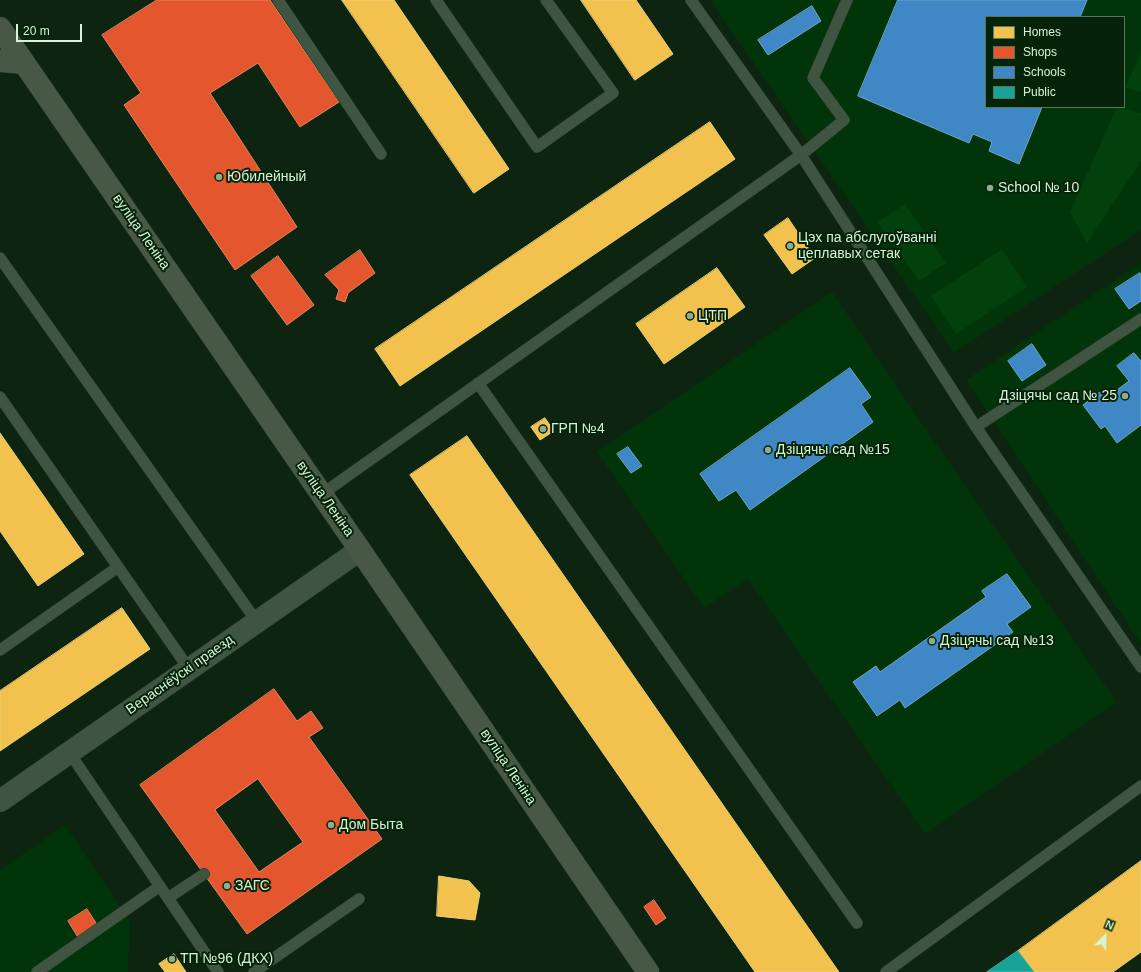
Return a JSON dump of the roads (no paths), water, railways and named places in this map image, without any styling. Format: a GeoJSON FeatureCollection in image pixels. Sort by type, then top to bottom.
{"type":"FeatureCollection","features":[{"type":"Feature","properties":{"kind":"street","name":"вуліца Леніна"},"geometry":{"type":"LineString","coordinates":[[0,28],[322,494],[648,972]]}},
{"type":"Feature","properties":{"kind":"street"},"geometry":{"type":"LineString","coordinates":[[0,61],[24,63]]}},
{"type":"Feature","properties":{"kind":"street","name":"Вераснёўскі праезд"},"geometry":{"type":"LineString","coordinates":[[0,800],[360,550]]}},
{"type":"Feature","properties":{"kind":"lane"},"geometry":{"type":"LineString","coordinates":[[278,0],[381,154]]}},
{"type":"Feature","properties":{"kind":"lane"},"geometry":{"type":"LineString","coordinates":[[436,0],[537,147],[613,93],[546,0]]}},
{"type":"Feature","properties":{"kind":"lane"},"geometry":{"type":"LineString","coordinates":[[691,0],[801,155],[976,427],[1141,667]]}},
{"type":"Feature","properties":{"kind":"lane"},"geometry":{"type":"LineString","coordinates":[[322,494],[801,155],[844,120],[813,78],[847,0]]}},
{"type":"Feature","properties":{"kind":"lane"},"geometry":{"type":"LineString","coordinates":[[0,258],[257,622]]}},
{"type":"Feature","properties":{"kind":"lane"},"geometry":{"type":"LineString","coordinates":[[976,427],[1141,319]]}},
{"type":"Feature","properties":{"kind":"lane"},"geometry":{"type":"LineString","coordinates":[[478,383],[857,923]]}},
{"type":"Feature","properties":{"kind":"lane"},"geometry":{"type":"LineString","coordinates":[[0,397],[189,669]]}},
{"type":"Feature","properties":{"kind":"lane"},"geometry":{"type":"LineString","coordinates":[[0,650],[118,567]]}},
{"type":"Feature","properties":{"kind":"lane"},"geometry":{"type":"LineString","coordinates":[[69,752],[218,972]]}},
{"type":"Feature","properties":{"kind":"lane"},"geometry":{"type":"LineString","coordinates":[[886,972],[1141,786]]}},
{"type":"Feature","properties":{"kind":"lane"},"geometry":{"type":"LineString","coordinates":[[168,898],[204,874]]}},
{"type":"Feature","properties":{"kind":"lane"},"geometry":{"type":"LineString","coordinates":[[37,972],[160,886]]}},
{"type":"Feature","properties":{"kind":"lane"},"geometry":{"type":"LineString","coordinates":[[254,972],[359,899]]}},
{"type":"Feature","properties":{"kind":"place","name":"Юбилейный"},"geometry":{"type":"Point","coordinates":[219,177]}},
{"type":"Feature","properties":{"kind":"place","name":"School № 10"},"geometry":{"type":"Point","coordinates":[990,188]}},
{"type":"Feature","properties":{"kind":"place","name":"Цэх па абслугоўванні цеплавых сетак"},"geometry":{"type":"Point","coordinates":[790,246]}},
{"type":"Feature","properties":{"kind":"place","name":"ЦТП"},"geometry":{"type":"Point","coordinates":[690,316]}},
{"type":"Feature","properties":{"kind":"place","name":"Дзіцячы сад № 25"},"geometry":{"type":"Point","coordinates":[1125,396]}},
{"type":"Feature","properties":{"kind":"place","name":"ГРП №4"},"geometry":{"type":"Point","coordinates":[543,429]}},
{"type":"Feature","properties":{"kind":"place","name":"Дзіцячы сад №15"},"geometry":{"type":"Point","coordinates":[768,450]}},
{"type":"Feature","properties":{"kind":"place","name":"Дзіцячы сад №13"},"geometry":{"type":"Point","coordinates":[932,641]}},
{"type":"Feature","properties":{"kind":"place","name":"Дом Быта"},"geometry":{"type":"Point","coordinates":[331,825]}},
{"type":"Feature","properties":{"kind":"place","name":"ЗАГС"},"geometry":{"type":"Point","coordinates":[227,886]}},
{"type":"Feature","properties":{"kind":"place","name":"ТП №96 (ДКХ)"},"geometry":{"type":"Point","coordinates":[172,959]}}]}
